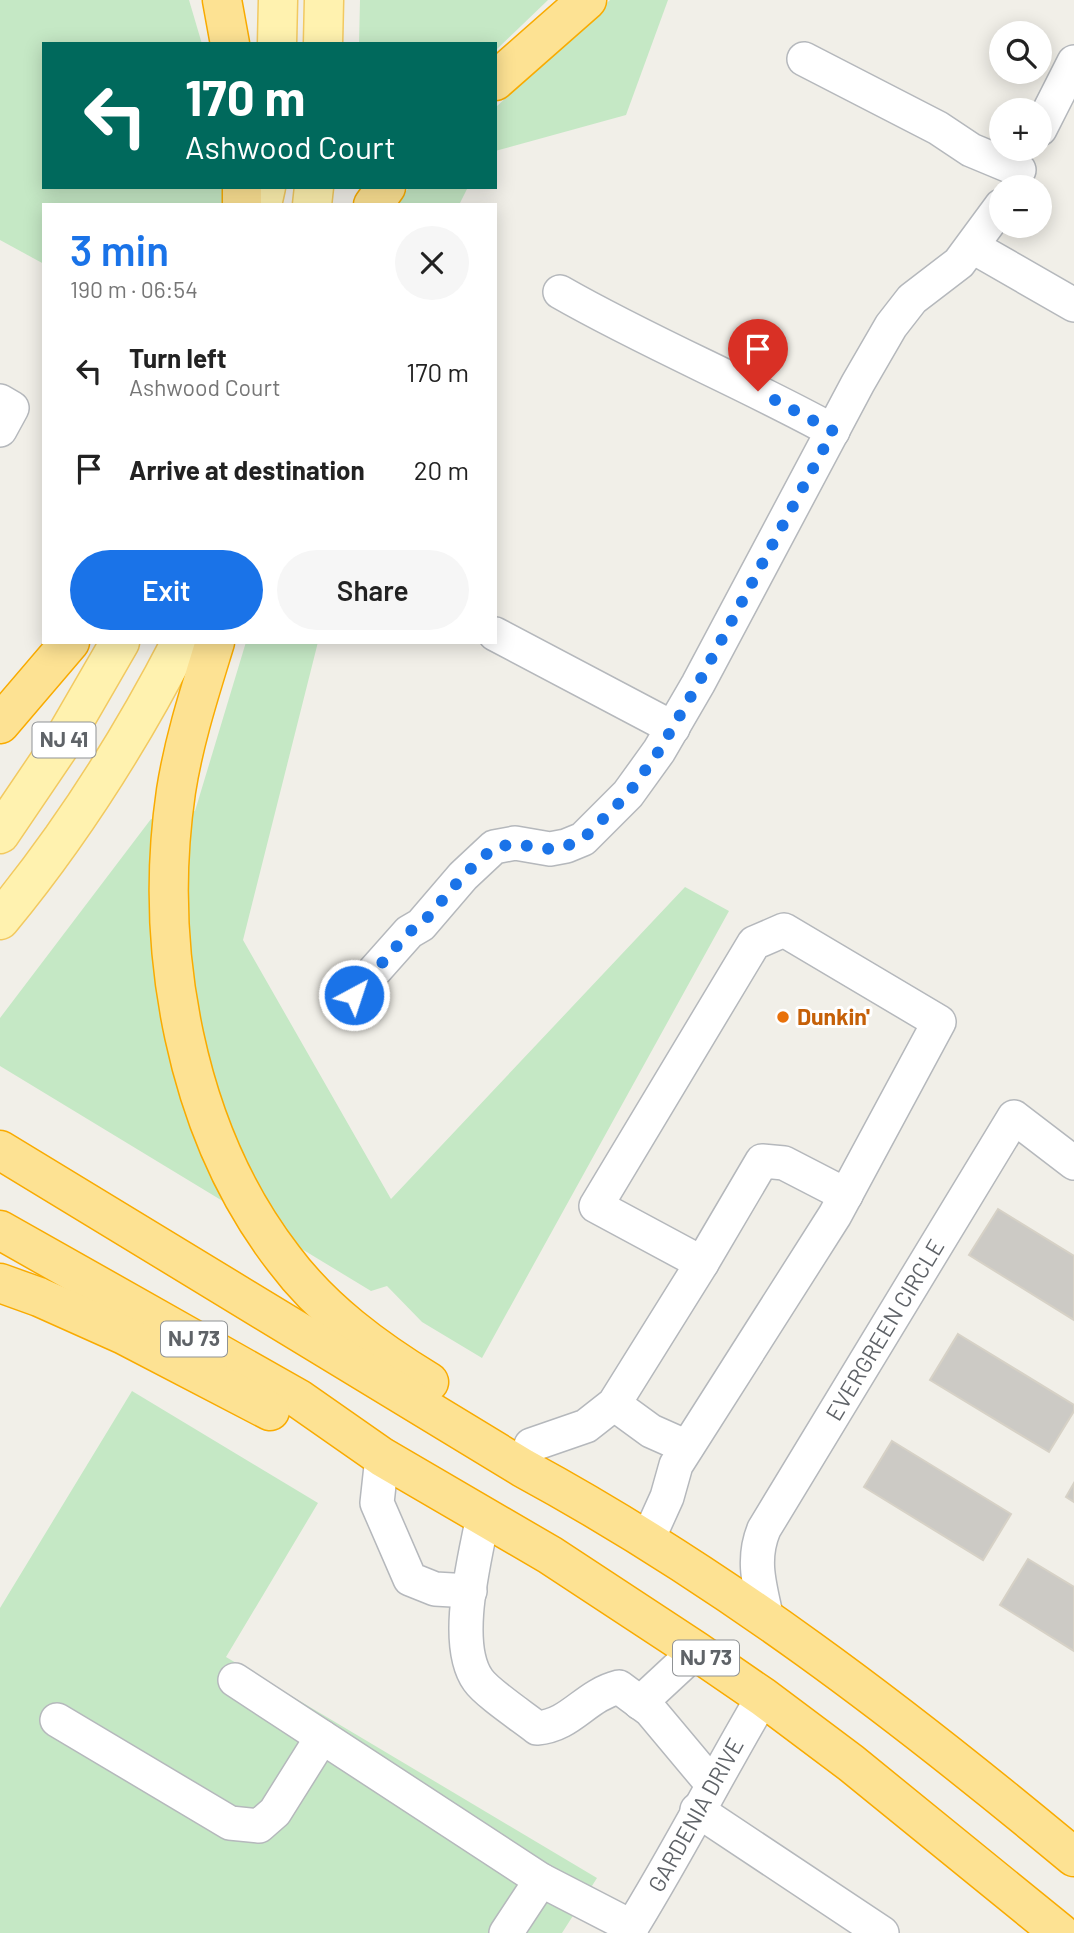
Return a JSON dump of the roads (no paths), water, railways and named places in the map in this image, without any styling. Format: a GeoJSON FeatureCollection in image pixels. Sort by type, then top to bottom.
{"type":"FeatureCollection","features":[{"type":"Feature","properties":{"kind":"highway"},"geometry":{"type":"LineString","coordinates":[[222,0],[230,42]]}},
{"type":"Feature","properties":{"kind":"highway"},"geometry":{"type":"LineString","coordinates":[[497,79],[587,0]]}},
{"type":"Feature","properties":{"kind":"highway"},"geometry":{"type":"LineString","coordinates":[[0,723],[33,689],[67,644]]}},
{"type":"Feature","properties":{"kind":"highway"},"geometry":{"type":"LineString","coordinates":[[214,644],[194,709],[176,790],[169,910],[172,957],[187,1040],[220,1147],[264,1232],[298,1276],[329,1307],[404,1366],[531,1445],[607,1514]]}},
{"type":"Feature","properties":{"kind":"highway","name":"NJ 73"},"geometry":{"type":"LineString","coordinates":[[0,1150],[523,1468],[648,1539],[767,1619],[940,1746],[1074,1857]]}},
{"type":"Feature","properties":{"kind":"highway","name":"NJ 73"},"geometry":{"type":"LineString","coordinates":[[0,1230],[299,1399],[382,1457],[550,1555],[696,1651],[763,1696],[1009,1889],[1060,1933]]}},
{"type":"Feature","properties":{"kind":"highway"},"geometry":{"type":"LineString","coordinates":[[0,1283],[39,1297],[124,1335],[290,1422],[382,1457]]}},
{"type":"Feature","properties":{"kind":"highway"},"geometry":{"type":"LineString","coordinates":[[1009,1889],[1037,1933]]}},
{"type":"Feature","properties":{"kind":"main road"},"geometry":{"type":"LineString","coordinates":[[277,42],[278,0]]}},
{"type":"Feature","properties":{"kind":"main road"},"geometry":{"type":"LineString","coordinates":[[323,42],[324,0]]}},
{"type":"Feature","properties":{"kind":"main road","name":"NJ 41"},"geometry":{"type":"LineString","coordinates":[[0,834],[61,744],[119,644]]}},
{"type":"Feature","properties":{"kind":"main road","name":"NJ 41"},"geometry":{"type":"LineString","coordinates":[[0,920],[82,811],[141,716],[180,644]]}},
{"type":"Feature","properties":{"kind":"street"},"geometry":{"type":"LineString","coordinates":[[804,59],[938,128],[971,150],[1020,169]]}},
{"type":"Feature","properties":{"kind":"street"},"geometry":{"type":"LineString","coordinates":[[1052,105],[1074,62]]}},
{"type":"Feature","properties":{"kind":"street"},"geometry":{"type":"LineString","coordinates":[[354,995],[409,932],[421,925],[463,876],[494,847],[515,844],[550,849],[583,839],[628,794],[673,728],[891,326],[912,299],[959,263],[989,224]]}},
{"type":"Feature","properties":{"kind":"street"},"geometry":{"type":"LineString","coordinates":[[973,247],[1074,305]]}},
{"type":"Feature","properties":{"kind":"street"},"geometry":{"type":"LineString","coordinates":[[560,292],[833,431]]}},
{"type":"Feature","properties":{"kind":"street"},"geometry":{"type":"LineString","coordinates":[[0,401],[12,408],[0,430]]}},
{"type":"Feature","properties":{"kind":"street"},"geometry":{"type":"LineString","coordinates":[[497,635],[673,728]]}},
{"type":"Feature","properties":{"kind":"street"},"geometry":{"type":"LineString","coordinates":[[648,1539],[667,1497],[676,1465],[846,1195],[939,1022],[784,930],[754,943],[596,1206],[702,1263]]}},
{"type":"Feature","properties":{"kind":"street","name":"EVERGREEN CIRCLE"},"geometry":{"type":"LineString","coordinates":[[767,1619],[756,1553],[764,1529],[1014,1116],[1074,1163]]}},
{"type":"Feature","properties":{"kind":"street"},"geometry":{"type":"LineString","coordinates":[[531,1445],[586,1426],[614,1404],[762,1161],[784,1163],[846,1195]]}},
{"type":"Feature","properties":{"kind":"street"},"geometry":{"type":"LineString","coordinates":[[614,1404],[651,1431],[687,1447]]}},
{"type":"Feature","properties":{"kind":"street"},"geometry":{"type":"LineString","coordinates":[[382,1457],[377,1503],[410,1579],[435,1589],[470,1591]]}},
{"type":"Feature","properties":{"kind":"street"},"geometry":{"type":"LineString","coordinates":[[483,1516],[465,1640],[478,1681],[537,1728],[555,1727],[601,1692],[619,1687],[650,1710],[704,1797],[882,1933]]}},
{"type":"Feature","properties":{"kind":"street"},"geometry":{"type":"LineString","coordinates":[[640,1703],[696,1651]]}},
{"type":"Feature","properties":{"kind":"street"},"geometry":{"type":"LineString","coordinates":[[236,1680],[541,1880],[630,1930]]}},
{"type":"Feature","properties":{"kind":"street","name":"GARDENIA DRIVE"},"geometry":{"type":"LineString","coordinates":[[630,1930],[763,1696]]}},
{"type":"Feature","properties":{"kind":"street"},"geometry":{"type":"LineString","coordinates":[[57,1720],[230,1823],[259,1826],[275,1812],[322,1737]]}},
{"type":"Feature","properties":{"kind":"street"},"geometry":{"type":"LineString","coordinates":[[506,1933],[541,1880]]}},
{"type":"Feature","properties":{"kind":"place","name":"Dunkin'"},"geometry":{"type":"Point","coordinates":[783,1017]}}]}
